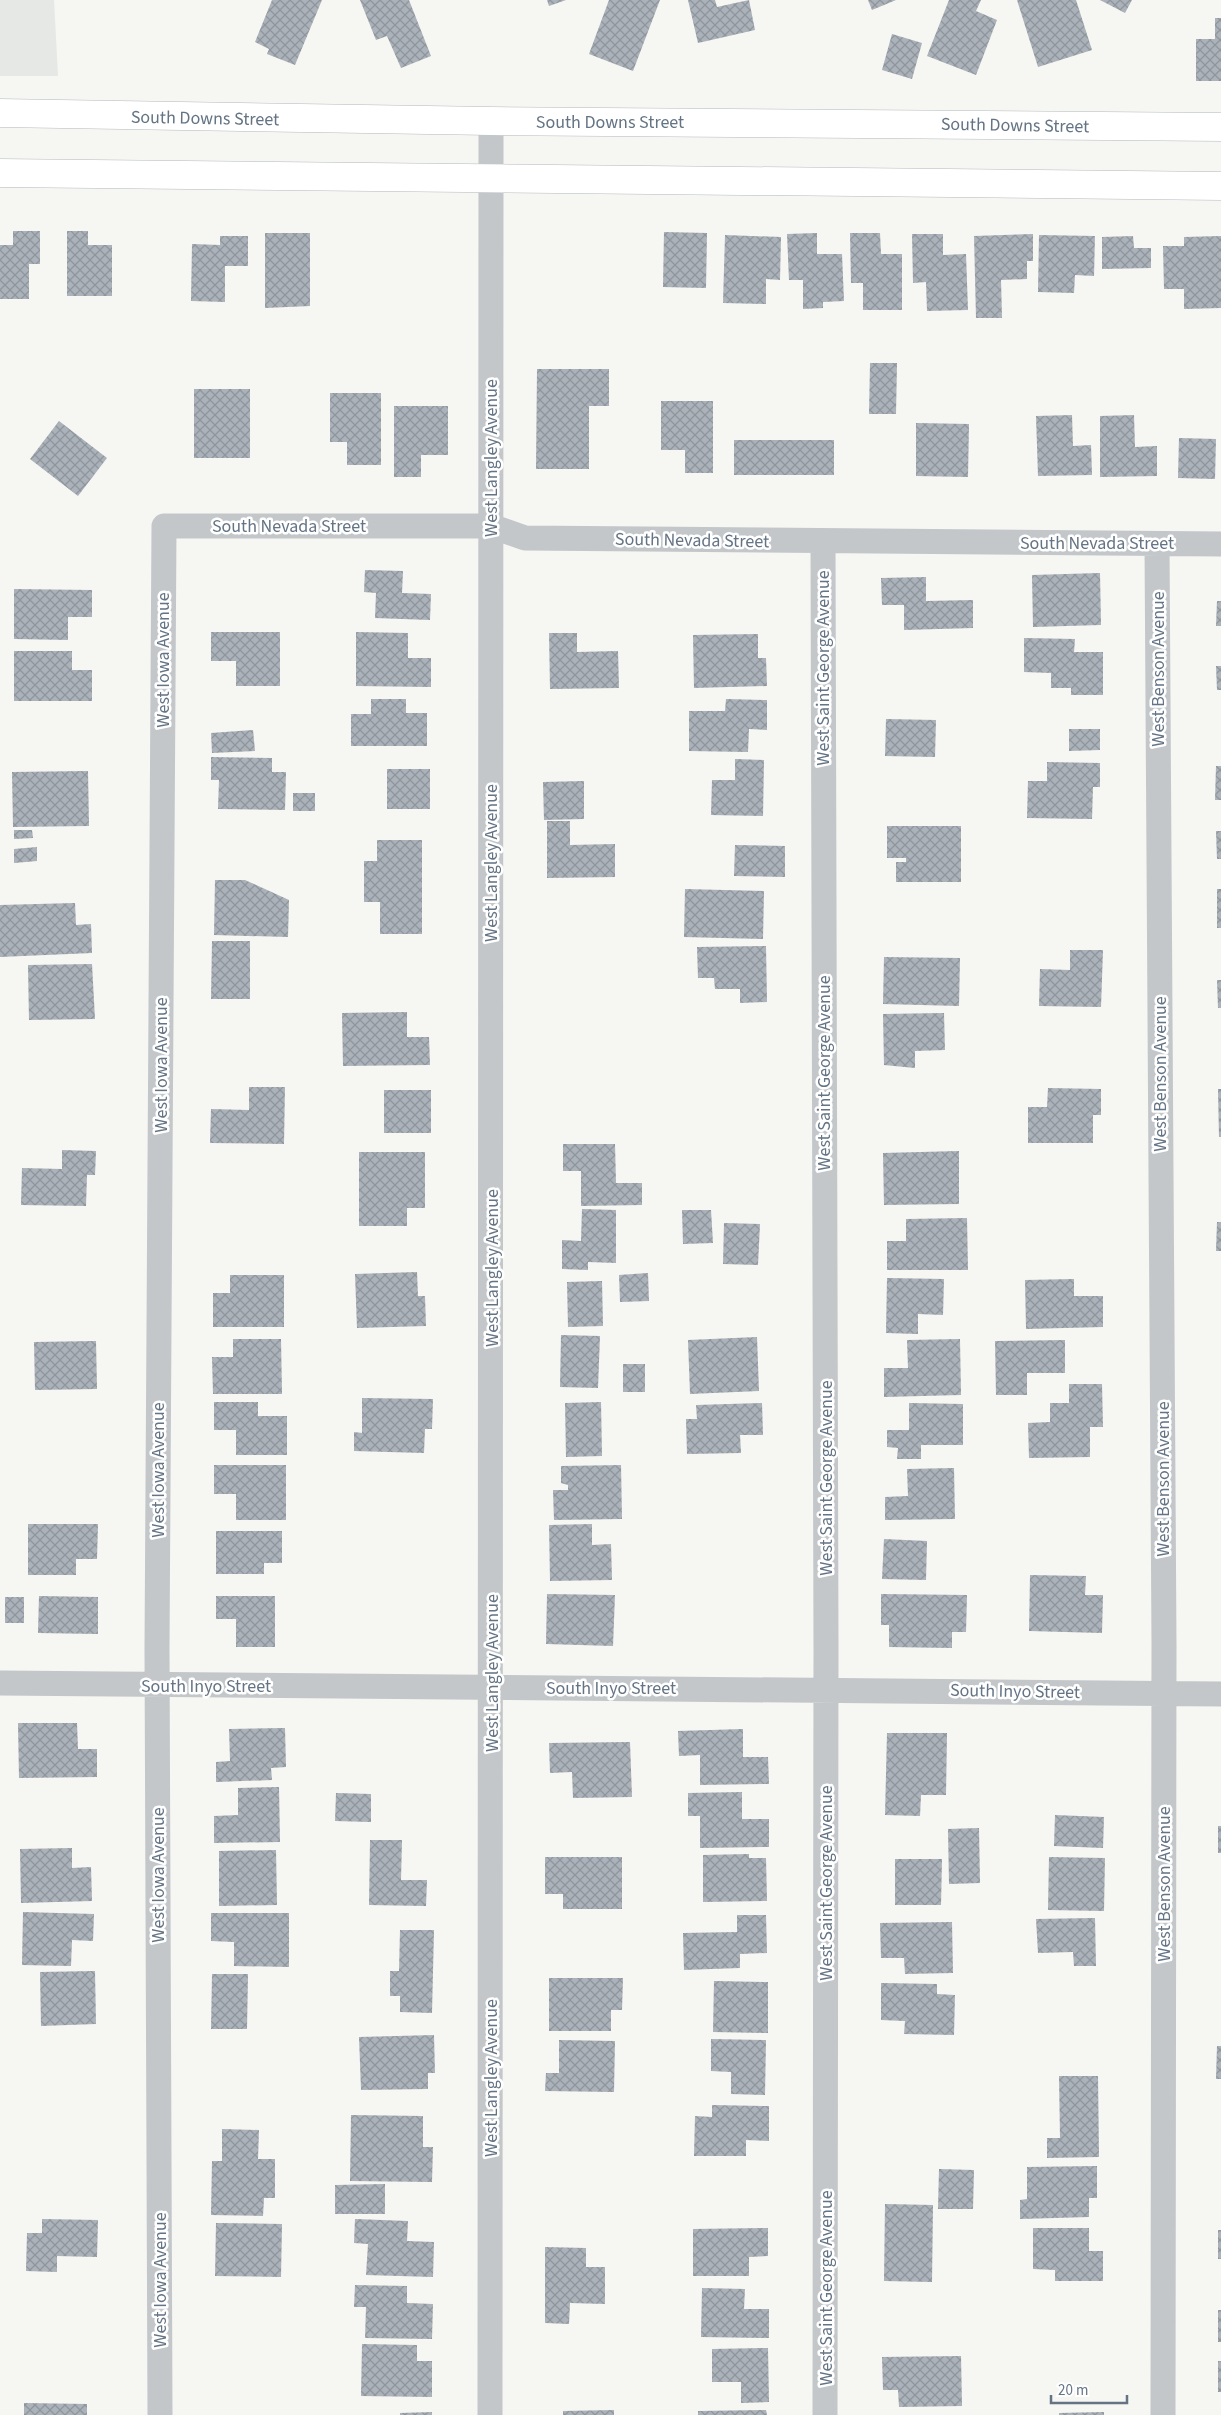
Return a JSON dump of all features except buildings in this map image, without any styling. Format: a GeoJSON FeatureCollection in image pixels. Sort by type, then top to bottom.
{"type":"FeatureCollection","features":[{"type":"Feature","properties":{"kind":"main road","name":"South Downs Street"},"geometry":{"type":"LineString","coordinates":[[0,113],[491,121],[1221,127]]}},
{"type":"Feature","properties":{"kind":"main road"},"geometry":{"type":"LineString","coordinates":[[0,173],[1221,186]]}},
{"type":"Feature","properties":{"kind":"street","name":"West Langley Avenue"},"geometry":{"type":"LineString","coordinates":[[490,2415],[492,1687],[489,177],[491,121]]}},
{"type":"Feature","properties":{"kind":"street","name":"South Nevada Street"},"geometry":{"type":"LineString","coordinates":[[164,526],[491,526],[525,538],[1221,544]]}},
{"type":"Feature","properties":{"kind":"street","name":"West Iowa Avenue"},"geometry":{"type":"LineString","coordinates":[[160,2415],[157,1686],[164,526]]}},
{"type":"Feature","properties":{"kind":"street","name":"West Saint George Avenue"},"geometry":{"type":"LineString","coordinates":[[823,541],[826,2415]]}},
{"type":"Feature","properties":{"kind":"street","name":"West Benson Avenue"},"geometry":{"type":"LineString","coordinates":[[1157,544],[1164,1693],[1163,2415]]}},
{"type":"Feature","properties":{"kind":"street","name":"South Inyo Street"},"geometry":{"type":"LineString","coordinates":[[0,1683],[157,1686],[826,1689],[1221,1694]]}},
{"type":"Feature","properties":{"kind":"shaded area"},"geometry":{"type":"Polygon","coordinates":[[[0,0],[54,0],[58,76],[0,76],[0,0]]]}}]}
